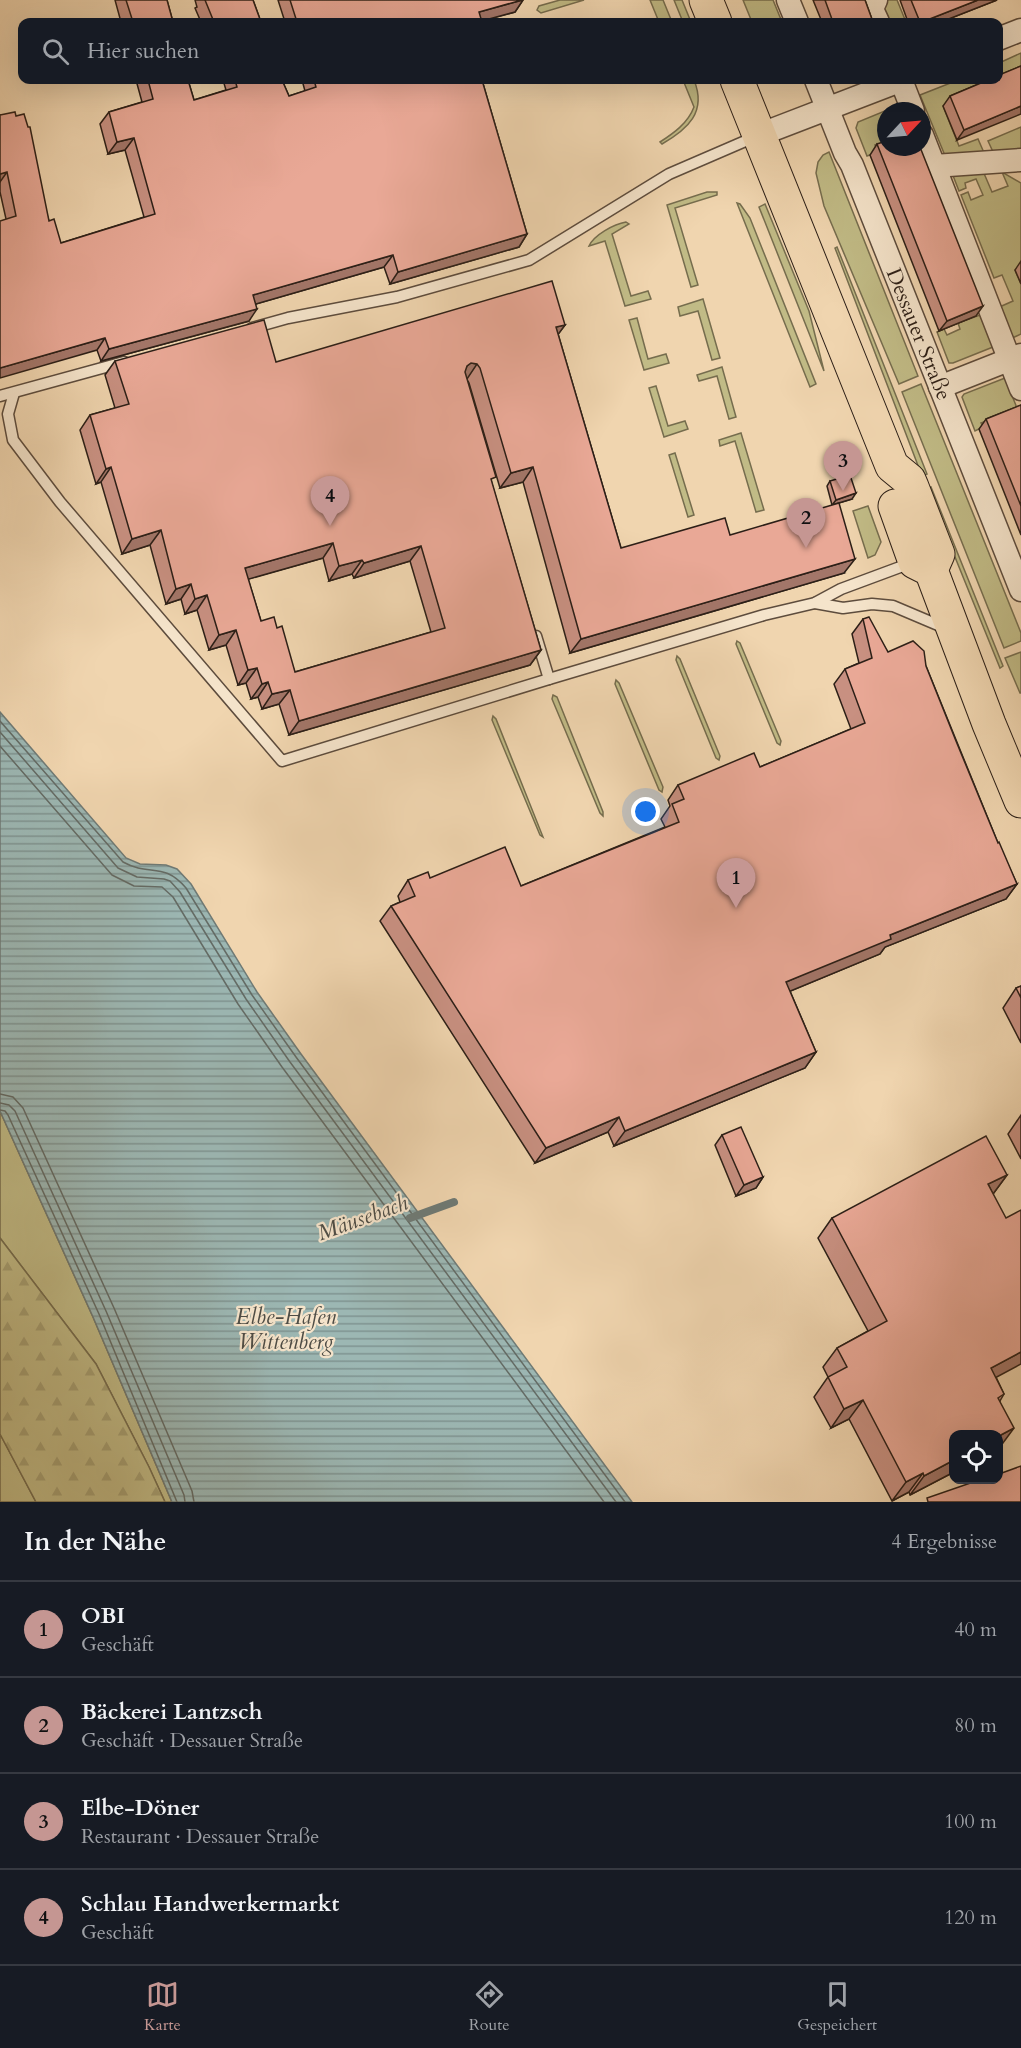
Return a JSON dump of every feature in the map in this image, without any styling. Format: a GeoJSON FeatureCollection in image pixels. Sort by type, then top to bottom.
{"type":"FeatureCollection","features":[{"type":"Feature","properties":{"kind":"main road"},"geometry":{"type":"LineString","coordinates":[[706,0],[713,18]]}},
{"type":"Feature","properties":{"kind":"main road"},"geometry":{"type":"LineString","coordinates":[[739,84],[892,466],[909,480],[938,554],[923,566],[955,633],[1021,801]]}},
{"type":"Feature","properties":{"kind":"street"},"geometry":{"type":"LineString","coordinates":[[788,0],[795,18]]}},
{"type":"Feature","properties":{"kind":"street"},"geometry":{"type":"LineString","coordinates":[[876,0],[872,9],[876,18]]}},
{"type":"Feature","properties":{"kind":"street"},"geometry":{"type":"LineString","coordinates":[[1003,37],[1021,30]]}},
{"type":"Feature","properties":{"kind":"street","name":"Dessauer Straße"},"geometry":{"type":"LineString","coordinates":[[818,84],[1021,590]]}},
{"type":"Feature","properties":{"kind":"street"},"geometry":{"type":"LineString","coordinates":[[759,135],[891,84]]}},
{"type":"Feature","properties":{"kind":"street"},"geometry":{"type":"LineString","coordinates":[[903,84],[910,102]]}},
{"type":"Feature","properties":{"kind":"street"},"geometry":{"type":"LineString","coordinates":[[930,156],[1015,357],[1021,389]]}},
{"type":"Feature","properties":{"kind":"street"},"geometry":{"type":"LineString","coordinates":[[934,166],[1021,160]]}},
{"type":"Feature","properties":{"kind":"street"},"geometry":{"type":"LineString","coordinates":[[940,387],[1015,357]]}},
{"type":"Feature","properties":{"kind":"lane"},"geometry":{"type":"LineString","coordinates":[[243,330],[288,318],[397,297],[529,260],[669,174],[759,135]]}},
{"type":"Feature","properties":{"kind":"lane"},"geometry":{"type":"LineString","coordinates":[[0,396],[132,360]]}},
{"type":"Feature","properties":{"kind":"lane"},"geometry":{"type":"LineString","coordinates":[[14,393],[8,414],[13,441],[60,502],[282,761],[764,615],[815,603],[841,589],[923,566]]}},
{"type":"Feature","properties":{"kind":"lane"},"geometry":{"type":"LineString","coordinates":[[815,603],[843,608],[872,604],[893,606],[955,633]]}},
{"type":"Feature","properties":{"kind":"lane"},"geometry":{"type":"LineString","coordinates":[[532,622],[549,679]]}},
{"type":"Feature","properties":{"kind":"green space"},"geometry":{"type":"Polygon","coordinates":[[[560,0],[584,0],[541,13],[537,10],[539,6],[560,0]]]}},
{"type":"Feature","properties":{"kind":"green space"},"geometry":{"type":"Polygon","coordinates":[[[650,0],[663,0],[670,18],[657,18],[650,0]]]}},
{"type":"Feature","properties":{"kind":"green space"},"geometry":{"type":"Polygon","coordinates":[[[674,0],[682,0],[689,18],[681,18],[674,0]]]}},
{"type":"Feature","properties":{"kind":"green space"},"geometry":{"type":"Polygon","coordinates":[[[743,0],[773,0],[780,18],[750,18],[743,0]]]}},
{"type":"Feature","properties":{"kind":"green space"},"geometry":{"type":"Polygon","coordinates":[[[883,0],[897,0],[904,18],[885,18],[883,0]]]}},
{"type":"Feature","properties":{"kind":"green space"},"geometry":{"type":"Polygon","coordinates":[[[1021,53],[1021,73],[1003,81],[1003,61],[1021,53]]]}},
{"type":"Feature","properties":{"kind":"green space"},"geometry":{"type":"Polygon","coordinates":[[[685,84],[695,84],[697,91],[698,101],[693,118],[680,132],[662,144],[660,142],[684,123],[694,107],[685,84]]]}},
{"type":"Feature","properties":{"kind":"green space"},"geometry":{"type":"Polygon","coordinates":[[[948,84],[995,84],[943,106],[959,146],[978,139],[985,155],[946,158],[931,122],[931,102],[923,102],[920,95],[948,84]]]}},
{"type":"Feature","properties":{"kind":"green space"},"geometry":{"type":"Polygon","coordinates":[[[877,114],[877,144],[875,145],[877,152],[867,156],[856,128],[858,122],[877,114]]]}},
{"type":"Feature","properties":{"kind":"green space"},"geometry":{"type":"Polygon","coordinates":[[[1021,127],[1021,152],[994,154],[988,141],[1021,127]]]}},
{"type":"Feature","properties":{"kind":"green space"},"geometry":{"type":"Polygon","coordinates":[[[829,152],[918,376],[899,384],[824,206],[816,173],[818,162],[823,155],[829,152]]]}},
{"type":"Feature","properties":{"kind":"green space"},"geometry":{"type":"Polygon","coordinates":[[[983,171],[992,192],[1008,186],[1002,172],[1021,183],[1021,267],[1015,270],[1021,284],[1021,334],[1008,340],[995,309],[1013,301],[1002,275],[994,278],[961,195],[968,192],[971,200],[983,195],[976,179],[965,183],[966,188],[959,191],[952,173],[983,171]]]}},
{"type":"Feature","properties":{"kind":"green space"},"geometry":{"type":"Polygon","coordinates":[[[707,192],[717,192],[717,195],[675,208],[698,285],[691,287],[667,205],[707,192]]]}},
{"type":"Feature","properties":{"kind":"green space"},"geometry":{"type":"Polygon","coordinates":[[[737,203],[750,218],[816,384],[810,387],[737,203]]]}},
{"type":"Feature","properties":{"kind":"green space"},"geometry":{"type":"Polygon","coordinates":[[[765,204],[809,311],[824,371],[759,207],[765,204]]]}},
{"type":"Feature","properties":{"kind":"green space"},"geometry":{"type":"Polygon","coordinates":[[[626,222],[629,224],[612,234],[631,296],[648,291],[651,299],[625,306],[605,241],[589,246],[605,231],[626,222]]]}},
{"type":"Feature","properties":{"kind":"green space"},"geometry":{"type":"Polygon","coordinates":[[[837,247],[927,474],[922,476],[835,248],[837,247]]]}},
{"type":"Feature","properties":{"kind":"green space"},"geometry":{"type":"Polygon","coordinates":[[[703,299],[720,358],[712,360],[698,311],[680,316],[678,307],[703,299]]]}},
{"type":"Feature","properties":{"kind":"green space"},"geometry":{"type":"Polygon","coordinates":[[[980,315],[993,347],[949,363],[937,332],[944,329],[947,335],[960,329],[958,323],[980,315]]]}},
{"type":"Feature","properties":{"kind":"green space"},"geometry":{"type":"Polygon","coordinates":[[[637,318],[648,359],[666,354],[669,363],[644,370],[629,320],[637,318]]]}},
{"type":"Feature","properties":{"kind":"green space"},"geometry":{"type":"Polygon","coordinates":[[[722,367],[736,417],[729,419],[717,376],[699,381],[697,375],[722,367]]]}},
{"type":"Feature","properties":{"kind":"green space"},"geometry":{"type":"Polygon","coordinates":[[[1005,378],[1019,413],[981,423],[983,427],[975,431],[962,397],[964,394],[1005,378]]]}},
{"type":"Feature","properties":{"kind":"green space"},"geometry":{"type":"Polygon","coordinates":[[[921,384],[1021,633],[1021,641],[1004,648],[902,392],[921,384]]]}},
{"type":"Feature","properties":{"kind":"green space"},"geometry":{"type":"Polygon","coordinates":[[[656,386],[668,426],[685,421],[688,429],[664,437],[649,388],[656,386]]]}},
{"type":"Feature","properties":{"kind":"green space"},"geometry":{"type":"Polygon","coordinates":[[[741,433],[764,510],[756,512],[735,441],[720,446],[719,440],[741,433]]]}},
{"type":"Feature","properties":{"kind":"green space"},"geometry":{"type":"Polygon","coordinates":[[[675,453],[694,515],[688,517],[669,455],[675,453]]]}},
{"type":"Feature","properties":{"kind":"green space"},"geometry":{"type":"Polygon","coordinates":[[[931,487],[1003,666],[1000,668],[927,488],[931,487]]]}},
{"type":"Feature","properties":{"kind":"green space"},"geometry":{"type":"Polygon","coordinates":[[[868,506],[881,542],[875,555],[868,558],[853,511],[868,506]]]}},
{"type":"Feature","properties":{"kind":"green space"},"geometry":{"type":"Polygon","coordinates":[[[737,641],[740,643],[781,741],[780,745],[777,743],[736,644],[737,641]]]}},
{"type":"Feature","properties":{"kind":"green space"},"geometry":{"type":"Polygon","coordinates":[[[1021,652],[1021,693],[1020,693],[1005,658],[1021,652]]]}},
{"type":"Feature","properties":{"kind":"green space"},"geometry":{"type":"Polygon","coordinates":[[[677,656],[720,756],[719,760],[716,758],[676,660],[677,656]]]}},
{"type":"Feature","properties":{"kind":"green space"},"geometry":{"type":"Polygon","coordinates":[[[616,680],[663,787],[662,792],[659,790],[615,684],[616,680]]]}},
{"type":"Feature","properties":{"kind":"green space"},"geometry":{"type":"Polygon","coordinates":[[[553,695],[557,697],[603,816],[552,699],[553,695]]]}},
{"type":"Feature","properties":{"kind":"green space"},"geometry":{"type":"Polygon","coordinates":[[[493,716],[543,837],[540,835],[492,720],[493,716]]]}},
{"type":"Feature","properties":{"kind":"green space"},"geometry":{"type":"Polygon","coordinates":[[[0,1111],[93,1317],[172,1502],[165,1502],[96,1364],[0,1238],[0,1111]]]}},
{"type":"Feature","properties":{"kind":"green space"},"geometry":{"type":"Polygon","coordinates":[[[0,1238],[96,1364],[165,1502],[36,1502],[0,1434],[0,1238]]]}},
{"type":"Feature","properties":{"kind":"green space"},"geometry":{"type":"Polygon","coordinates":[[[0,1434],[36,1502],[0,1502],[0,1434]]]}},
{"type":"Feature","properties":{"kind":"water","name":"Elbe-Hafen Wittenberg"},"geometry":{"type":"Polygon","coordinates":[[[0,712],[126,858],[140,864],[166,865],[177,869],[191,884],[257,992],[301,1054],[632,1502],[172,1502],[93,1317],[0,1111],[0,712]]]}},
{"type":"Feature","properties":{"kind":"building"},"geometry":{"type":"Polygon","coordinates":[[[126,0],[167,0],[172,18],[132,18],[126,0]]]}},
{"type":"Feature","properties":{"kind":"building"},"geometry":{"type":"Polygon","coordinates":[[[205,0],[253,0],[260,18],[212,18],[205,0]]]}},
{"type":"Feature","properties":{"kind":"building"},"geometry":{"type":"Polygon","coordinates":[[[290,0],[522,0],[479,12],[481,18],[296,18],[290,0]]]}},
{"type":"Feature","properties":{"kind":"building"},"geometry":{"type":"Polygon","coordinates":[[[825,0],[865,0],[872,18],[832,18],[825,0]]]}},
{"type":"Feature","properties":{"kind":"building"},"geometry":{"type":"Polygon","coordinates":[[[911,0],[978,0],[932,18],[918,18],[911,0]]]}},
{"type":"Feature","properties":{"kind":"building"},"geometry":{"type":"Polygon","coordinates":[[[1021,66],[1021,106],[964,130],[950,96],[978,84],[1003,84],[1003,73],[1021,66]]]}},
{"type":"Feature","properties":{"kind":"building"},"geometry":{"type":"Polygon","coordinates":[[[149,84],[189,84],[194,100],[237,87],[236,84],[284,84],[289,96],[316,87],[315,84],[483,84],[527,234],[398,272],[393,255],[253,295],[257,309],[109,349],[105,338],[0,368],[0,221],[16,216],[7,172],[0,174],[0,115],[15,112],[16,116],[24,114],[28,127],[30,127],[49,221],[54,219],[61,243],[155,214],[134,138],[117,142],[109,112],[153,99],[149,84]]]}},
{"type":"Feature","properties":{"kind":"building"},"geometry":{"type":"Polygon","coordinates":[[[882,156],[924,156],[983,306],[947,321],[882,156]]]}},
{"type":"Feature","properties":{"kind":"building"},"geometry":{"type":"Polygon","coordinates":[[[552,281],[565,325],[556,327],[621,548],[725,518],[730,535],[839,503],[855,559],[581,639],[533,467],[511,473],[480,368],[477,364],[471,363],[465,372],[496,477],[491,479],[541,650],[299,721],[290,690],[272,694],[268,682],[262,684],[257,668],[248,670],[236,630],[219,635],[207,595],[195,599],[191,584],[176,589],[161,530],[132,539],[111,467],[106,469],[90,415],[129,404],[115,361],[264,320],[276,362],[552,281]],[[333,543],[245,568],[261,621],[274,617],[277,628],[282,626],[295,672],[445,628],[421,546],[364,563],[362,560],[339,566],[333,543]]]}},
{"type":"Feature","properties":{"kind":"building"},"geometry":{"type":"Polygon","coordinates":[[[1021,405],[1021,506],[986,419],[1021,405]]]}},
{"type":"Feature","properties":{"kind":"building"},"geometry":{"type":"Polygon","coordinates":[[[850,475],[856,493],[836,500],[830,481],[850,475]]]}},
{"type":"Feature","properties":{"kind":"building"},"geometry":{"type":"Polygon","coordinates":[[[869,617],[888,652],[913,641],[924,651],[926,666],[1017,884],[890,935],[891,939],[786,982],[816,1052],[625,1131],[619,1117],[546,1148],[391,906],[415,896],[408,880],[428,872],[430,878],[505,847],[521,886],[679,822],[672,804],[684,799],[678,785],[754,753],[760,767],[865,723],[845,669],[872,658],[863,619],[869,617]]]}},
{"type":"Feature","properties":{"kind":"building"},"geometry":{"type":"Polygon","coordinates":[[[1021,986],[1021,998],[1016,988],[1021,986]]]}},
{"type":"Feature","properties":{"kind":"building"},"geometry":{"type":"Polygon","coordinates":[[[741,1127],[763,1177],[744,1185],[722,1135],[741,1127]]]}},
{"type":"Feature","properties":{"kind":"building"},"geometry":{"type":"Polygon","coordinates":[[[986,1136],[1007,1175],[988,1184],[1006,1218],[1021,1210],[1021,1352],[991,1368],[1004,1394],[998,1398],[1014,1428],[1003,1434],[1003,1430],[949,1430],[949,1463],[924,1476],[923,1473],[906,1482],[863,1400],[844,1409],[828,1377],[847,1367],[837,1348],[887,1321],[832,1218],[986,1136]]]}},
{"type":"Feature","properties":{"kind":"building"},"geometry":{"type":"Polygon","coordinates":[[[1021,1466],[1021,1502],[928,1502],[927,1498],[968,1484],[1003,1484],[1003,1473],[1021,1466]]]}},
{"type":"Feature","properties":{"kind":"waterway","name":"Mäusebach"},"geometry":{"type":"LineString","coordinates":[[410,1218],[454,1202]]}},
{"type":"Feature","properties":{"kind":"place","name":"Elbe-Döner"},"geometry":{"type":"Point","coordinates":[843,491]}},
{"type":"Feature","properties":{"kind":"place","name":"Schlau Handwerkermarkt"},"geometry":{"type":"Point","coordinates":[330,526]}},
{"type":"Feature","properties":{"kind":"place","name":"Bäckerei Lantzsch"},"geometry":{"type":"Point","coordinates":[806,548]}},
{"type":"Feature","properties":{"kind":"place","name":"OBI"},"geometry":{"type":"Point","coordinates":[736,908]}}]}
